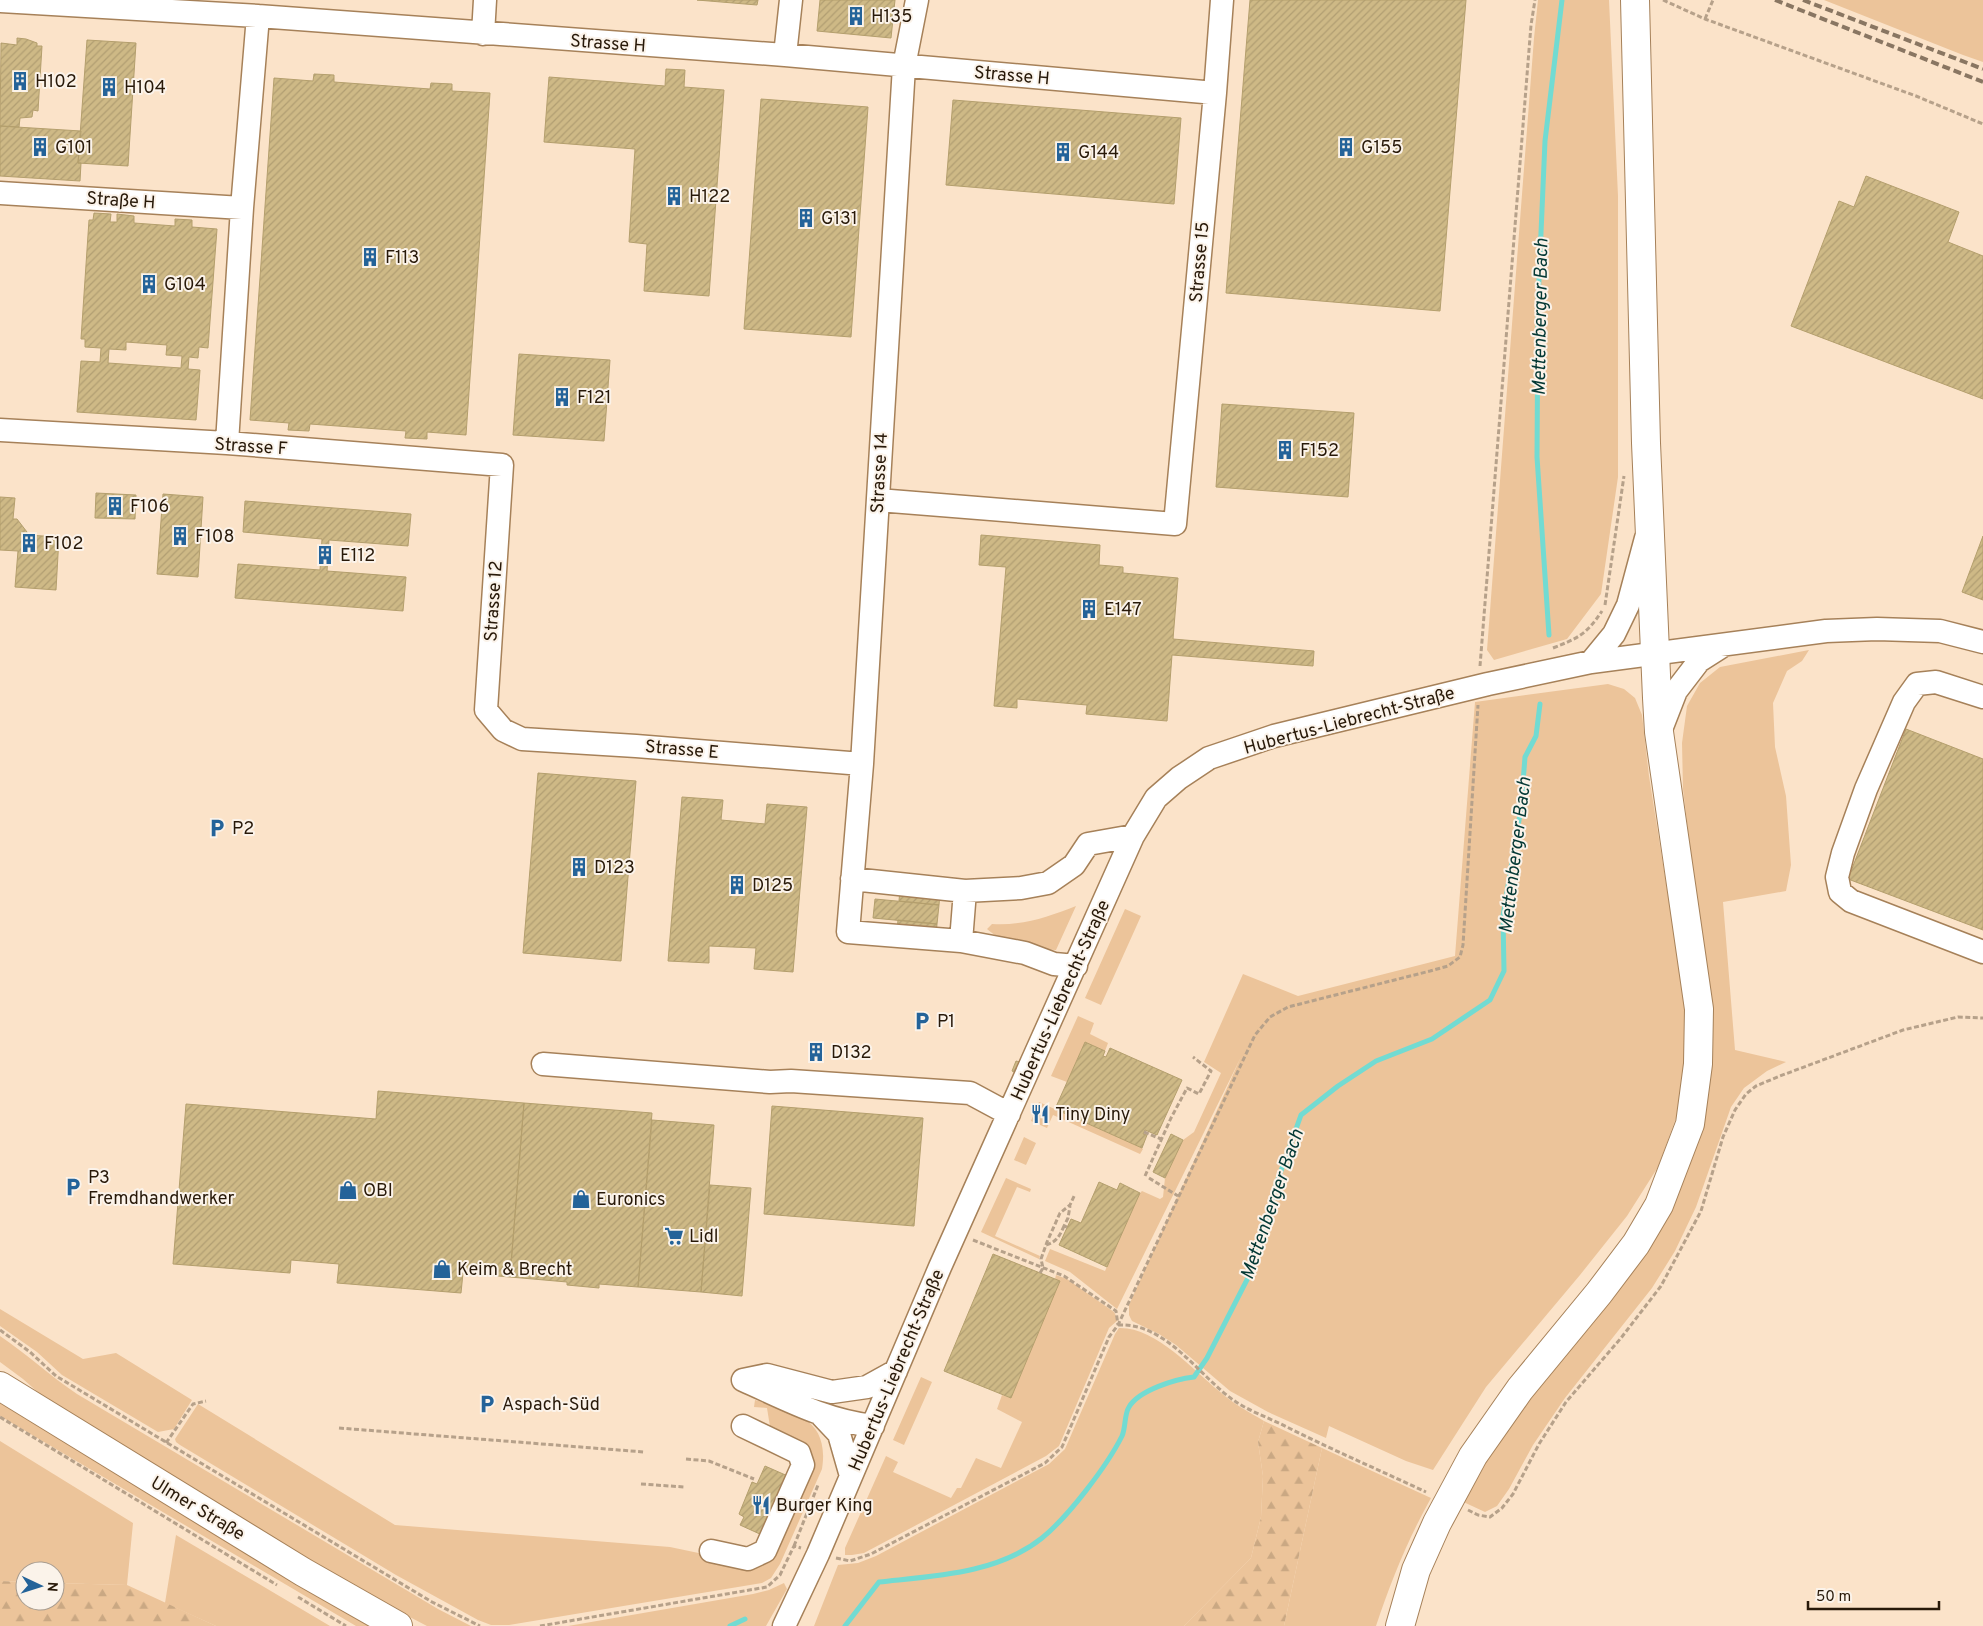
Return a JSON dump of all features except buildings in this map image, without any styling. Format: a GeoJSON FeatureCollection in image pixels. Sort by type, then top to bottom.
{"type":"FeatureCollection","features":[{"type":"Feature","properties":{"kind":"main road"},"geometry":{"type":"LineString","coordinates":[[1400,1626],[1416,1570],[1437,1523],[1473,1456],[1520,1389],[1599,1293],[1636,1244],[1659,1205],[1690,1124],[1698,1064],[1699,1009],[1660,732],[1655,654],[1635,0]]}},
{"type":"Feature","properties":{"kind":"main road","name":"Ulmer Straße"},"geometry":{"type":"LineString","coordinates":[[0,1386],[295,1567],[398,1626]]}},
{"type":"Feature","properties":{"kind":"street","name":"Strasse H"},"geometry":{"type":"LineString","coordinates":[[0,0],[258,16],[785,55],[1215,93]]}},
{"type":"Feature","properties":{"kind":"street"},"geometry":{"type":"LineString","coordinates":[[483,34],[485,0]]}},
{"type":"Feature","properties":{"kind":"street"},"geometry":{"type":"LineString","coordinates":[[785,55],[791,0]]}},
{"type":"Feature","properties":{"kind":"street","name":"Strasse 14"},"geometry":{"type":"LineString","coordinates":[[917,0],[904,66],[862,764],[848,932],[961,941]]}},
{"type":"Feature","properties":{"kind":"street","name":"Strasse 15"},"geometry":{"type":"LineString","coordinates":[[878,500],[1175,524],[1222,0]]}},
{"type":"Feature","properties":{"kind":"street"},"geometry":{"type":"LineString","coordinates":[[227,444],[242,208],[258,16]]}},
{"type":"Feature","properties":{"kind":"street","name":"Straße H"},"geometry":{"type":"LineString","coordinates":[[0,193],[242,208]]}},
{"type":"Feature","properties":{"kind":"street","name":"Strasse F"},"geometry":{"type":"LineString","coordinates":[[0,430],[227,444],[502,465]]}},
{"type":"Feature","properties":{"kind":"street","name":"Strasse 12"},"geometry":{"type":"LineString","coordinates":[[502,465],[486,710],[503,730]]}},
{"type":"Feature","properties":{"kind":"street"},"geometry":{"type":"LineString","coordinates":[[1591,662],[1614,634],[1628,606],[1650,525]]}},
{"type":"Feature","properties":{"kind":"street","name":"Hubertus-Liebrecht-Straße"},"geometry":{"type":"LineString","coordinates":[[784,1626],[818,1554],[956,1232],[1133,836],[1156,798],[1179,778],[1209,758],[1274,736],[1479,677],[1802,634],[1877,629],[1940,631],[1983,642]]}},
{"type":"Feature","properties":{"kind":"street","name":"Hubertus-Liebrecht-Straße"},"geometry":{"type":"LineString","coordinates":[[1660,732],[1676,691],[1699,662],[1725,644]]}},
{"type":"Feature","properties":{"kind":"street"},"geometry":{"type":"LineString","coordinates":[[1983,698],[1936,682],[1917,684],[1904,702],[1866,789],[1843,853],[1837,877],[1840,892],[1851,901],[1983,952]]}},
{"type":"Feature","properties":{"kind":"street","name":"Strasse E"},"geometry":{"type":"LineString","coordinates":[[503,730],[522,740],[636,746],[862,764]]}},
{"type":"Feature","properties":{"kind":"street"},"geometry":{"type":"LineString","coordinates":[[852,879],[965,891],[1021,888],[1048,883],[1074,865],[1088,844],[1133,836]]}},
{"type":"Feature","properties":{"kind":"street"},"geometry":{"type":"LineString","coordinates":[[965,891],[961,941],[1025,953],[1054,964],[1076,966]]}},
{"type":"Feature","properties":{"kind":"street"},"geometry":{"type":"LineString","coordinates":[[543,1064],[770,1082],[791,1080],[970,1093],[1009,1114]]}},
{"type":"Feature","properties":{"kind":"street"},"geometry":{"type":"LineString","coordinates":[[832,1392],[867,1387],[896,1371]]}},
{"type":"Feature","properties":{"kind":"street"},"geometry":{"type":"LineString","coordinates":[[767,1375],[832,1392],[859,1411],[873,1426],[822,1416],[743,1380],[767,1375]]}},
{"type":"Feature","properties":{"kind":"street"},"geometry":{"type":"LineString","coordinates":[[822,1416],[839,1434],[851,1476]]}},
{"type":"Feature","properties":{"kind":"street"},"geometry":{"type":"LineString","coordinates":[[711,1550],[748,1559],[765,1551],[803,1465],[799,1453],[743,1426]]}},
{"type":"Feature","properties":{"kind":"path"},"geometry":{"type":"LineString","coordinates":[[540,1626],[767,1587],[780,1575],[794,1546],[818,1554],[850,1561],[871,1554],[1045,1463],[1062,1446],[1109,1337],[1118,1326],[1255,1035],[1270,1017],[1288,1006],[1448,966],[1460,957],[1463,945],[1479,677],[1531,25],[1535,0]]}},
{"type":"Feature","properties":{"kind":"path"},"geometry":{"type":"LineString","coordinates":[[1663,0],[1705,20],[1916,96],[1983,124]]}},
{"type":"Feature","properties":{"kind":"path"},"geometry":{"type":"LineString","coordinates":[[1705,20],[1712,0]]}},
{"type":"Feature","properties":{"kind":"path"},"geometry":{"type":"LineString","coordinates":[[1544,651],[1579,637],[1593,625],[1604,606],[1624,474]]}},
{"type":"Feature","properties":{"kind":"path"},"geometry":{"type":"LineString","coordinates":[[1479,677],[1487,666]]}},
{"type":"Feature","properties":{"kind":"path"},"geometry":{"type":"LineString","coordinates":[[1463,1508],[1478,1515],[1490,1517],[1502,1508],[1513,1494],[1539,1444],[1566,1402],[1621,1338],[1661,1286],[1701,1211],[1723,1137],[1735,1110],[1746,1094],[1764,1082],[1903,1030],[1958,1017],[1983,1018]]}},
{"type":"Feature","properties":{"kind":"path"},"geometry":{"type":"LineString","coordinates":[[1178,1196],[1147,1177],[1161,1139],[1187,1088],[1199,1094],[1211,1071],[1193,1056]]}},
{"type":"Feature","properties":{"kind":"path"},"geometry":{"type":"LineString","coordinates":[[1144,1132],[1161,1139]]}},
{"type":"Feature","properties":{"kind":"path"},"geometry":{"type":"LineString","coordinates":[[1046,1245],[1053,1243],[1066,1226],[1074,1194]]}},
{"type":"Feature","properties":{"kind":"path"},"geometry":{"type":"LineString","coordinates":[[1040,1273],[1042,1268],[1040,1259],[1060,1213],[1070,1205]]}},
{"type":"Feature","properties":{"kind":"path"},"geometry":{"type":"LineString","coordinates":[[956,1232],[1064,1276],[1116,1311],[1118,1326]]}},
{"type":"Feature","properties":{"kind":"path"},"geometry":{"type":"LineString","coordinates":[[1118,1326],[1128,1325],[1140,1328],[1163,1340],[1191,1360],[1236,1402],[1300,1434],[1426,1492]]}},
{"type":"Feature","properties":{"kind":"path"},"geometry":{"type":"LineString","coordinates":[[0,1330],[30,1352],[56,1376],[424,1597],[480,1626]]}},
{"type":"Feature","properties":{"kind":"path"},"geometry":{"type":"LineString","coordinates":[[166,1443],[193,1404],[206,1401]]}},
{"type":"Feature","properties":{"kind":"path"},"geometry":{"type":"LineString","coordinates":[[0,1416],[281,1587]]}},
{"type":"Feature","properties":{"kind":"path"},"geometry":{"type":"LineString","coordinates":[[339,1428],[644,1452]]}},
{"type":"Feature","properties":{"kind":"path"},"geometry":{"type":"LineString","coordinates":[[686,1459],[709,1461],[754,1480]]}},
{"type":"Feature","properties":{"kind":"path"},"geometry":{"type":"LineString","coordinates":[[641,1484],[684,1487]]}},
{"type":"Feature","properties":{"kind":"path"},"geometry":{"type":"LineString","coordinates":[[290,1592],[346,1626]]}},
{"type":"Feature","properties":{"kind":"green space"},"geometry":{"type":"Polygon","coordinates":[[[1538,0],[1609,0],[1618,196],[1618,477],[1601,594],[1567,639],[1494,660],[1487,650],[1538,0]]]}},
{"type":"Feature","properties":{"kind":"green space"},"geometry":{"type":"Polygon","coordinates":[[[1824,0],[1983,0],[1983,62],[1963,55],[1824,0]]]}},
{"type":"Feature","properties":{"kind":"green space"},"geometry":{"type":"Polygon","coordinates":[[[1809,650],[1802,661],[1787,671],[1773,703],[1775,747],[1786,796],[1791,865],[1786,891],[1723,902],[1735,1050],[1786,1062],[1767,1071],[1744,1088],[1731,1107],[1696,1207],[1675,1251],[1652,1288],[1565,1398],[1533,1445],[1509,1489],[1497,1506],[1485,1512],[1457,1499],[1480,1455],[1657,1228],[1707,990],[1683,789],[1682,743],[1687,706],[1700,683],[1720,667],[1809,650]]]}},
{"type":"Feature","properties":{"kind":"green space"},"geometry":{"type":"Polygon","coordinates":[[[1608,684],[1624,689],[1635,698],[1642,715],[1649,776],[1684,997],[1686,1055],[1680,1107],[1658,1167],[1627,1216],[1486,1387],[1433,1470],[1406,1461],[1329,1426],[1326,1438],[1268,1412],[1230,1391],[1176,1345],[1159,1334],[1132,1321],[1129,1315],[1129,1305],[1241,1057],[1117,1309],[1070,1272],[1045,1261],[1050,1249],[1105,1271],[1140,1193],[1142,1191],[1160,1199],[1163,1197],[1165,1178],[1183,1140],[1194,1132],[1221,1073],[1204,1062],[1243,974],[1298,996],[1455,956],[1475,702],[1608,684]]]}},
{"type":"Feature","properties":{"kind":"green space"},"geometry":{"type":"Polygon","coordinates":[[[1076,906],[1056,950],[1029,947],[1010,942],[987,929],[992,924],[1014,924],[1035,920],[1076,906]]]}},
{"type":"Feature","properties":{"kind":"green space"},"geometry":{"type":"Polygon","coordinates":[[[1125,909],[1141,916],[1101,1005],[1085,998],[1125,909]]]}},
{"type":"Feature","properties":{"kind":"green space"},"geometry":{"type":"Polygon","coordinates":[[[1078,1016],[1094,1023],[1090,1034],[1108,1043],[1105,1051],[1085,1042],[1067,1082],[1051,1076],[1078,1016]]]}},
{"type":"Feature","properties":{"kind":"green space"},"geometry":{"type":"Polygon","coordinates":[[[1039,1102],[1143,1149],[1140,1154],[1053,1115],[1047,1128],[1031,1121],[1039,1102]]]}},
{"type":"Feature","properties":{"kind":"green space"},"geometry":{"type":"Polygon","coordinates":[[[1024,1137],[1036,1143],[1026,1165],[1014,1160],[1024,1137]]]}},
{"type":"Feature","properties":{"kind":"green space"},"geometry":{"type":"Polygon","coordinates":[[[1006,1178],[1031,1189],[1030,1192],[1017,1187],[995,1236],[1040,1256],[1039,1259],[981,1232],[1006,1178]]]}},
{"type":"Feature","properties":{"kind":"green space"},"geometry":{"type":"Polygon","coordinates":[[[1056,1275],[1067,1279],[1114,1312],[1118,1320],[1109,1328],[1059,1446],[1046,1456],[864,1553],[845,1555],[845,1548],[886,1456],[898,1462],[893,1472],[951,1498],[957,1488],[961,1488],[976,1458],[1001,1468],[1022,1422],[997,1409],[1002,1395],[1011,1398],[1059,1282],[1055,1279],[1056,1275]]]}},
{"type":"Feature","properties":{"kind":"green space"},"geometry":{"type":"Polygon","coordinates":[[[0,1309],[83,1359],[116,1353],[192,1400],[174,1429],[158,1432],[62,1375],[37,1352],[0,1326],[0,1309]]]}},
{"type":"Feature","properties":{"kind":"green space"},"geometry":{"type":"Polygon","coordinates":[[[1119,1328],[1147,1334],[1160,1342],[1229,1399],[1264,1421],[1258,1442],[1263,1476],[1261,1517],[1251,1558],[1184,1626],[814,1626],[838,1565],[858,1563],[876,1556],[1049,1464],[1065,1449],[1119,1328]]]}},
{"type":"Feature","properties":{"kind":"green space"},"geometry":{"type":"Polygon","coordinates":[[[0,1336],[77,1394],[438,1609],[471,1626],[427,1626],[333,1577],[50,1403],[0,1362],[0,1336]]]}},
{"type":"Feature","properties":{"kind":"green space"},"geometry":{"type":"Polygon","coordinates":[[[921,1377],[932,1382],[904,1445],[893,1440],[921,1377]]]}},
{"type":"Feature","properties":{"kind":"green space"},"geometry":{"type":"Polygon","coordinates":[[[755,1400],[783,1408],[806,1420],[815,1428],[823,1452],[822,1469],[780,1564],[771,1578],[762,1583],[509,1625],[491,1625],[478,1620],[396,1575],[180,1445],[175,1439],[198,1404],[395,1525],[670,1547],[751,1564],[810,1460],[771,1433],[767,1408],[754,1407],[755,1400]]]}},
{"type":"Feature","properties":{"kind":"green space"},"geometry":{"type":"Polygon","coordinates":[[[0,1401],[378,1626],[356,1626],[0,1416],[0,1401]]]}},
{"type":"Feature","properties":{"kind":"green space"},"geometry":{"type":"Polygon","coordinates":[[[1264,1421],[1322,1448],[1284,1626],[1184,1626],[1251,1558],[1261,1517],[1263,1476],[1258,1442],[1264,1421]]]}},
{"type":"Feature","properties":{"kind":"green space"},"geometry":{"type":"Polygon","coordinates":[[[0,1441],[133,1523],[127,1585],[65,1583],[65,1561],[15,1561],[15,1582],[0,1581],[0,1441]]]}},
{"type":"Feature","properties":{"kind":"green space"},"geometry":{"type":"Polygon","coordinates":[[[1322,1448],[1431,1498],[1400,1560],[1376,1626],[1284,1626],[1322,1448]]]}},
{"type":"Feature","properties":{"kind":"green space"},"geometry":{"type":"Polygon","coordinates":[[[176,1535],[330,1626],[216,1626],[165,1603],[176,1535]]]}},
{"type":"Feature","properties":{"kind":"green space"},"geometry":{"type":"Polygon","coordinates":[[[0,1581],[15,1582],[15,1611],[65,1611],[65,1583],[127,1585],[216,1626],[0,1626],[0,1581]]]}},
{"type":"Feature","properties":{"kind":"green space"},"geometry":{"type":"Polygon","coordinates":[[[784,1583],[787,1589],[766,1626],[568,1626],[753,1594],[769,1590],[784,1583]]]}},
{"type":"Feature","properties":{"kind":"waterway","name":"Mettenberger Bach"},"geometry":{"type":"LineString","coordinates":[[1549,635],[1537,457],[1538,302],[1545,141],[1562,0]]}},
{"type":"Feature","properties":{"kind":"waterway","name":"Mettenberger Bach"},"geometry":{"type":"LineString","coordinates":[[845,1626],[879,1582],[943,1575],[985,1566],[1024,1550],[1052,1529],[1075,1504],[1107,1462],[1122,1436],[1127,1410],[1134,1401],[1158,1386],[1194,1377],[1207,1358],[1253,1268],[1277,1182],[1301,1115],[1338,1086],[1376,1061],[1432,1039],[1490,1000],[1504,971],[1503,916],[1521,808],[1525,757],[1536,736],[1540,704]]}},
{"type":"Feature","properties":{"kind":"waterway","name":"Mettenberger Bach"},"geometry":{"type":"LineString","coordinates":[[730,1626],[745,1619]]}},
{"type":"Feature","properties":{"kind":"railway"},"geometry":{"type":"LineString","coordinates":[[1775,0],[1983,82]]}},
{"type":"Feature","properties":{"kind":"railway"},"geometry":{"type":"LineString","coordinates":[[1803,0],[1983,69]]}},
{"type":"Feature","properties":{"kind":"place","name":"H135"},"geometry":{"type":"Point","coordinates":[856,16]}},
{"type":"Feature","properties":{"kind":"place","name":"H102"},"geometry":{"type":"Point","coordinates":[20,81]}},
{"type":"Feature","properties":{"kind":"place","name":"H104"},"geometry":{"type":"Point","coordinates":[109,87]}},
{"type":"Feature","properties":{"kind":"place","name":"G101"},"geometry":{"type":"Point","coordinates":[40,147]}},
{"type":"Feature","properties":{"kind":"place","name":"G155"},"geometry":{"type":"Point","coordinates":[1346,147]}},
{"type":"Feature","properties":{"kind":"place","name":"G144"},"geometry":{"type":"Point","coordinates":[1063,152]}},
{"type":"Feature","properties":{"kind":"place","name":"H122"},"geometry":{"type":"Point","coordinates":[674,196]}},
{"type":"Feature","properties":{"kind":"place","name":"G131"},"geometry":{"type":"Point","coordinates":[806,218]}},
{"type":"Feature","properties":{"kind":"place","name":"F113"},"geometry":{"type":"Point","coordinates":[370,257]}},
{"type":"Feature","properties":{"kind":"place","name":"G104"},"geometry":{"type":"Point","coordinates":[149,284]}},
{"type":"Feature","properties":{"kind":"place","name":"F121"},"geometry":{"type":"Point","coordinates":[562,397]}},
{"type":"Feature","properties":{"kind":"place","name":"F152"},"geometry":{"type":"Point","coordinates":[1285,450]}},
{"type":"Feature","properties":{"kind":"place","name":"F106"},"geometry":{"type":"Point","coordinates":[115,506]}},
{"type":"Feature","properties":{"kind":"place","name":"F108"},"geometry":{"type":"Point","coordinates":[180,536]}},
{"type":"Feature","properties":{"kind":"place","name":"F102"},"geometry":{"type":"Point","coordinates":[29,543]}},
{"type":"Feature","properties":{"kind":"place","name":"E112"},"geometry":{"type":"Point","coordinates":[325,555]}},
{"type":"Feature","properties":{"kind":"place","name":"E147"},"geometry":{"type":"Point","coordinates":[1089,609]}},
{"type":"Feature","properties":{"kind":"place","name":"P2"},"geometry":{"type":"Point","coordinates":[217,828]}},
{"type":"Feature","properties":{"kind":"place","name":"D123"},"geometry":{"type":"Point","coordinates":[579,867]}},
{"type":"Feature","properties":{"kind":"place","name":"D125"},"geometry":{"type":"Point","coordinates":[737,885]}},
{"type":"Feature","properties":{"kind":"place","name":"P1"},"geometry":{"type":"Point","coordinates":[922,1021]}},
{"type":"Feature","properties":{"kind":"place","name":"D132"},"geometry":{"type":"Point","coordinates":[816,1052]}},
{"type":"Feature","properties":{"kind":"place","name":"Tiny Diny"},"geometry":{"type":"Point","coordinates":[1040,1114]}},
{"type":"Feature","properties":{"kind":"place","name":"P3 Fremdhandwerker"},"geometry":{"type":"Point","coordinates":[73,1187]}},
{"type":"Feature","properties":{"kind":"place","name":"OBI"},"geometry":{"type":"Point","coordinates":[348,1190]}},
{"type":"Feature","properties":{"kind":"place","name":"Euronics"},"geometry":{"type":"Point","coordinates":[581,1199]}},
{"type":"Feature","properties":{"kind":"place","name":"Lidl"},"geometry":{"type":"Point","coordinates":[674,1236]}},
{"type":"Feature","properties":{"kind":"place","name":"Keim & Brecht"},"geometry":{"type":"Point","coordinates":[442,1269]}},
{"type":"Feature","properties":{"kind":"place","name":"Aspach-Süd"},"geometry":{"type":"Point","coordinates":[487,1404]}},
{"type":"Feature","properties":{"kind":"place","name":"Burger King"},"geometry":{"type":"Point","coordinates":[761,1505]}}]}
